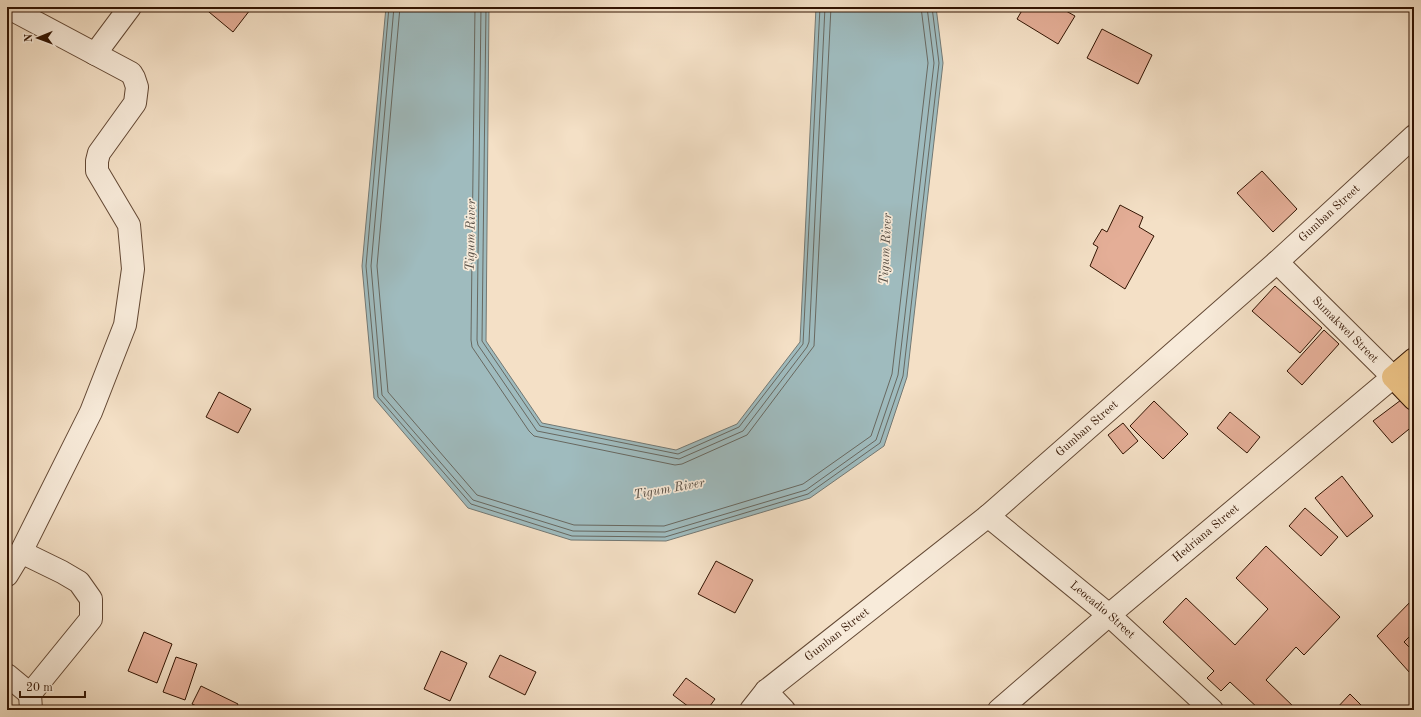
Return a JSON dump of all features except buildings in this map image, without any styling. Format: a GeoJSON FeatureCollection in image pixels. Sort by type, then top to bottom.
{"type":"FeatureCollection","features":[{"type":"Feature","properties":{"kind":"main road","name":"Hedriana Street"},"geometry":{"type":"LineString","coordinates":[[1393,377],[1414,359]]}},
{"type":"Feature","properties":{"kind":"main road","name":"Sumakwel Street"},"geometry":{"type":"LineString","coordinates":[[1393,377],[1414,399]]}},
{"type":"Feature","properties":{"kind":"street"},"geometry":{"type":"LineString","coordinates":[[7,7],[131,73],[137,87],[135,103],[99,153],[97,161],[97,170],[129,225],[133,269],[125,325],[91,412],[21,552],[7,575]]}},
{"type":"Feature","properties":{"kind":"street"},"geometry":{"type":"LineString","coordinates":[[95,54],[130,7]]}},
{"type":"Feature","properties":{"kind":"street","name":"Gumban Street"},"geometry":{"type":"LineString","coordinates":[[751,710],[766,691],[988,516],[1277,262],[1414,136]]}},
{"type":"Feature","properties":{"kind":"street","name":"Sumakwel Street"},"geometry":{"type":"LineString","coordinates":[[1277,262],[1393,377]]}},
{"type":"Feature","properties":{"kind":"street","name":"Hedriana Street"},"geometry":{"type":"LineString","coordinates":[[999,710],[1109,615],[1393,377]]}},
{"type":"Feature","properties":{"kind":"street","name":"Leocadio Street"},"geometry":{"type":"LineString","coordinates":[[988,516],[1109,615],[1212,710]]}},
{"type":"Feature","properties":{"kind":"street"},"geometry":{"type":"LineString","coordinates":[[7,675],[31,702],[91,619],[91,600],[79,582],[21,552]]}},
{"type":"Feature","properties":{"kind":"street"},"geometry":{"type":"LineString","coordinates":[[766,691],[784,710]]}},
{"type":"Feature","properties":{"kind":"water","name":"Tigum River"},"geometry":{"type":"Polygon","coordinates":[[[386,7],[489,7],[486,341],[542,423],[676,450],[737,424],[800,342],[816,7],[936,7],[943,63],[907,377],[884,446],[810,498],[666,541],[571,540],[468,508],[374,398],[362,266],[386,7]]]}}]}
